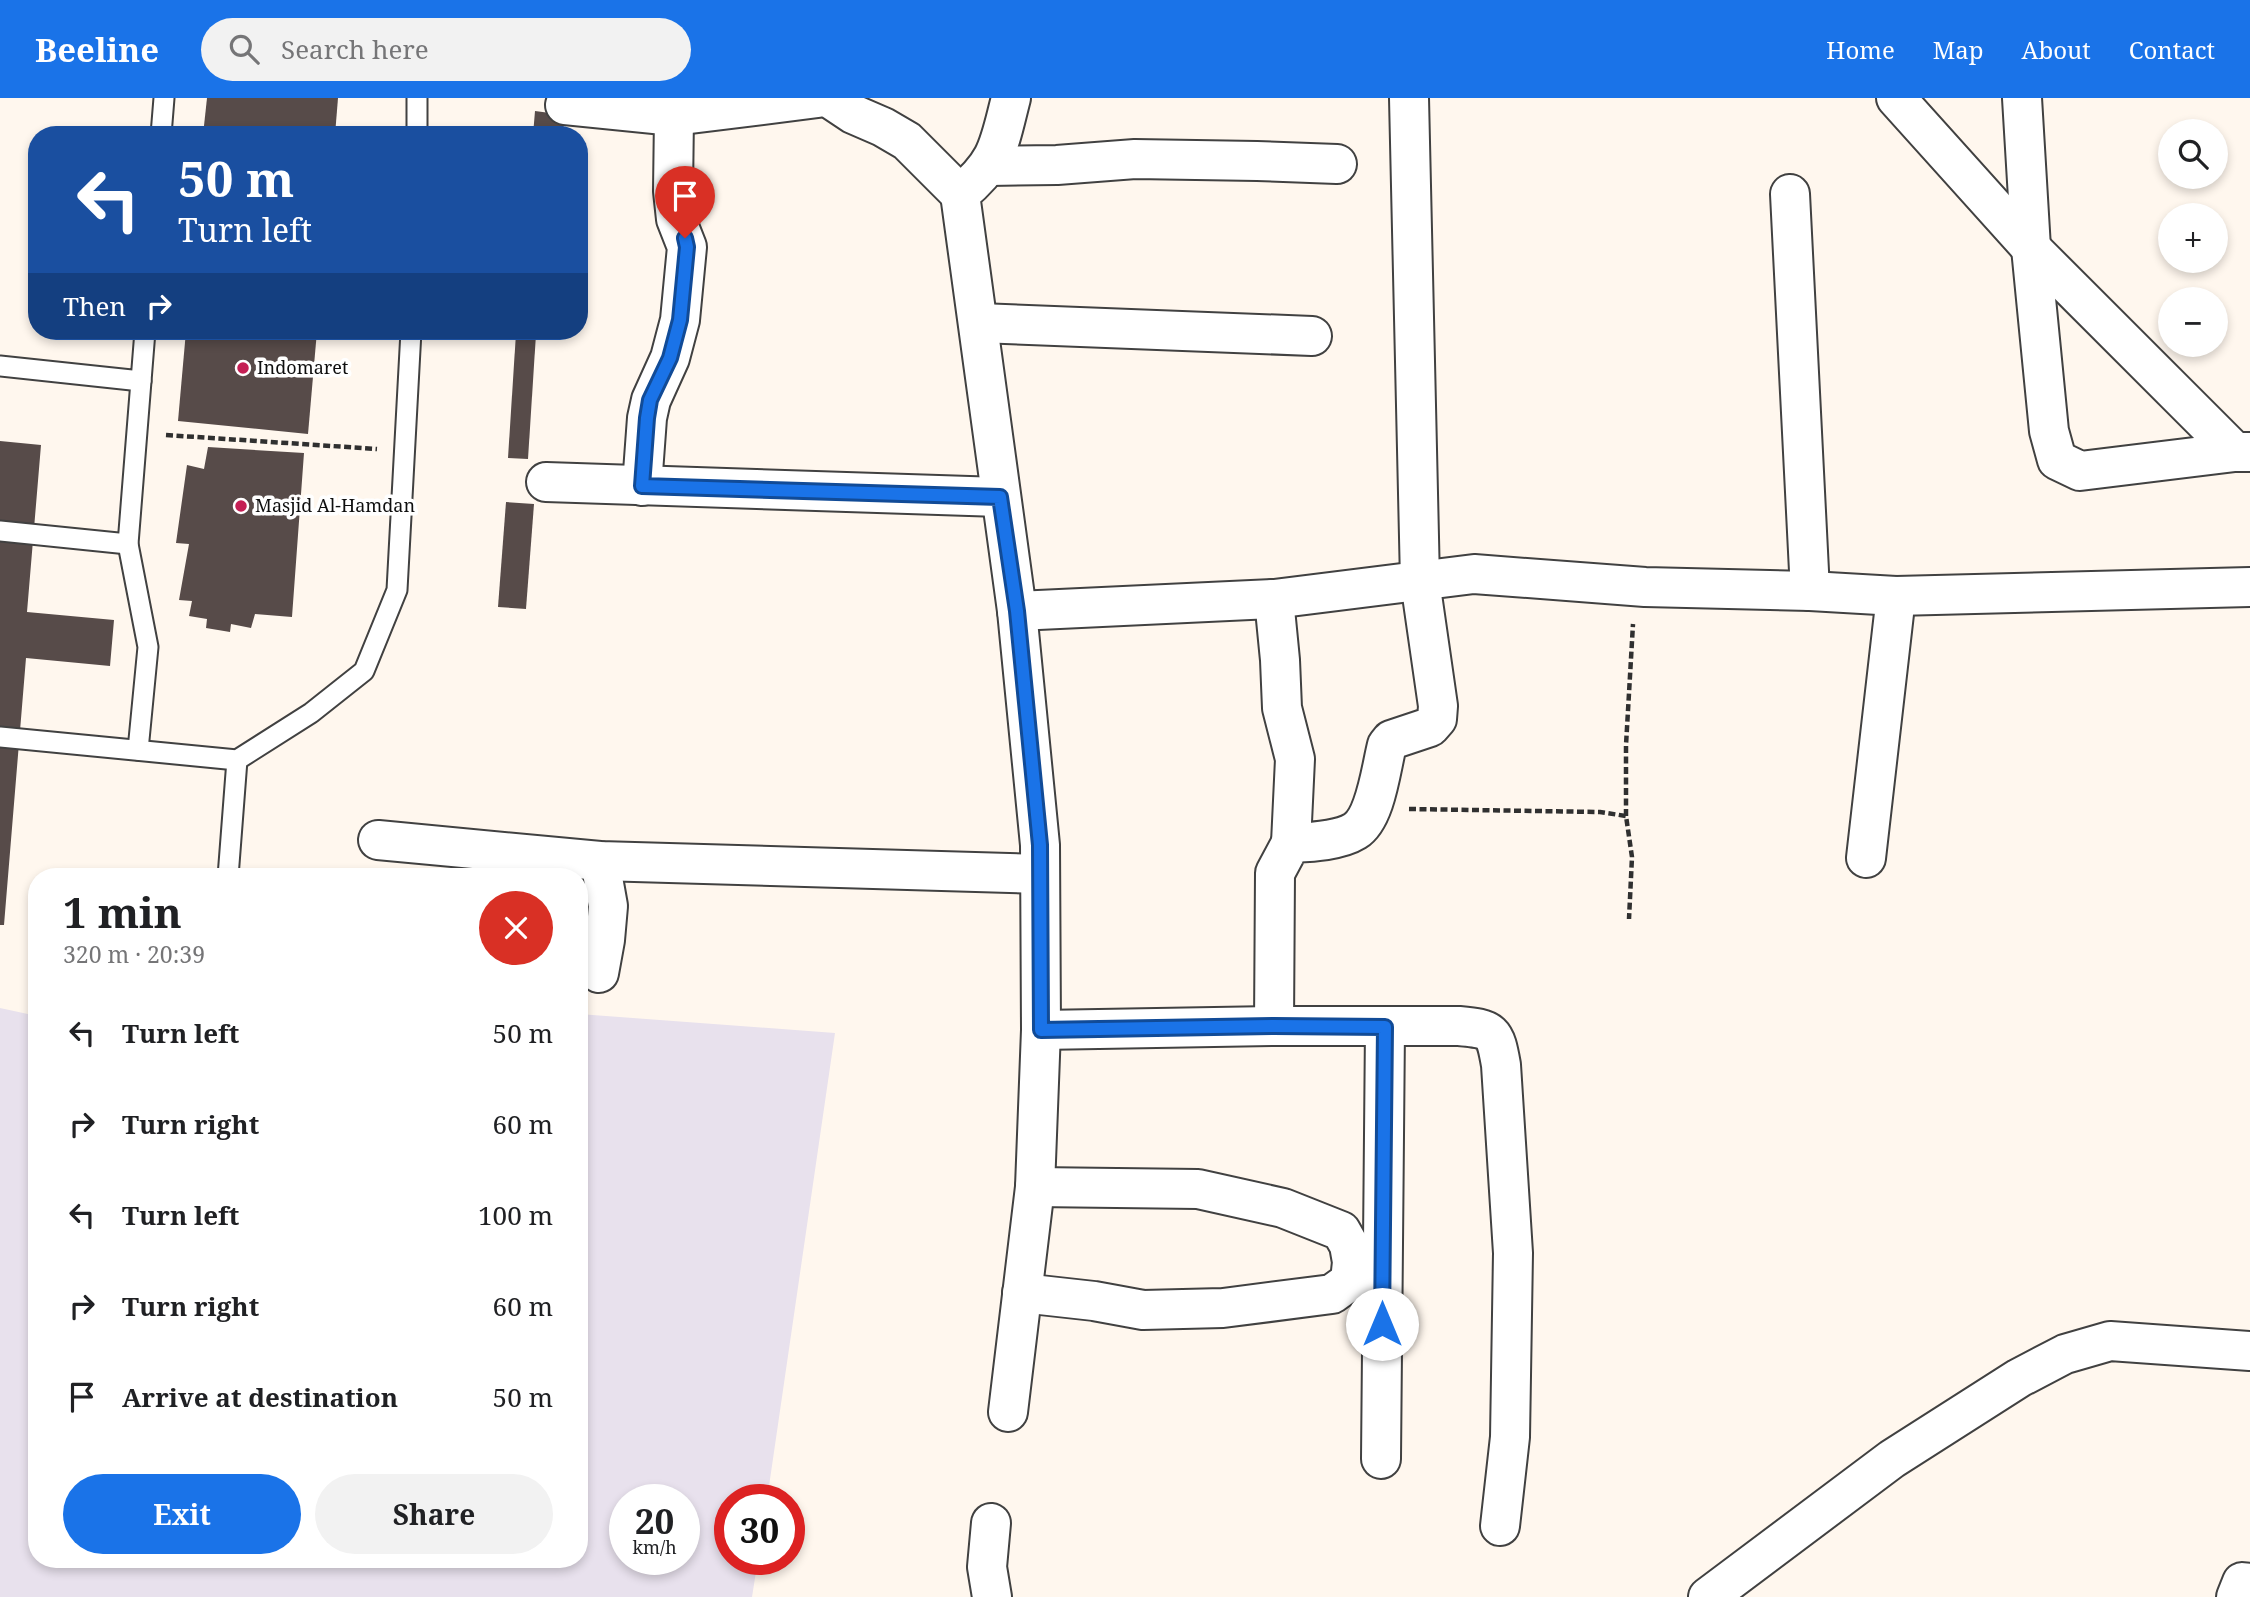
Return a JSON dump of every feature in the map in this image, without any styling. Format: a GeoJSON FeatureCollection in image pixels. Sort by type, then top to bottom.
{"type":"FeatureCollection","features":[{"type":"Feature","properties":{"kind":"street"},"geometry":{"type":"LineString","coordinates":[[565,105],[674,116],[818,98]]}},
{"type":"Feature","properties":{"kind":"street"},"geometry":{"type":"LineString","coordinates":[[829,98],[853,114],[907,141],[960,194],[979,323],[1017,611],[1040,845],[1041,1030],[1035,1187],[1008,1412]]}},
{"type":"Feature","properties":{"kind":"street"},"geometry":{"type":"LineString","coordinates":[[960,194],[989,166],[998,149],[1011,98]]}},
{"type":"Feature","properties":{"kind":"street"},"geometry":{"type":"LineString","coordinates":[[1291,843],[1325,841],[1355,831],[1363,824],[1377,793],[1387,745],[1391,740],[1430,727],[1437,719],[1438,706],[1420,581],[1409,98]]}},
{"type":"Feature","properties":{"kind":"street"},"geometry":{"type":"LineString","coordinates":[[1896,98],[2031,248],[2243,452]]}},
{"type":"Feature","properties":{"kind":"street"},"geometry":{"type":"LineString","coordinates":[[2022,98],[2031,248],[2049,431],[2057,460],[2080,471],[2243,452]]}},
{"type":"Feature","properties":{"kind":"street"},"geometry":{"type":"LineString","coordinates":[[642,486],[650,400],[670,358],[680,320],[687,247],[677,219],[673,191],[674,116]]}},
{"type":"Feature","properties":{"kind":"street"},"geometry":{"type":"LineString","coordinates":[[989,166],[1057,165],[1135,159],[1336,164]]}},
{"type":"Feature","properties":{"kind":"street"},"geometry":{"type":"LineString","coordinates":[[1790,194],[1810,591]]}},
{"type":"Feature","properties":{"kind":"street"},"geometry":{"type":"LineString","coordinates":[[979,323],[1312,336]]}},
{"type":"Feature","properties":{"kind":"street"},"geometry":{"type":"LineString","coordinates":[[546,482],[1000,497]]}},
{"type":"Feature","properties":{"kind":"street"},"geometry":{"type":"LineString","coordinates":[[1017,611],[1273,599],[1474,574],[1645,587],[1896,596],[2250,587]]}},
{"type":"Feature","properties":{"kind":"street"},"geometry":{"type":"LineString","coordinates":[[1866,858],[1896,596]]}},
{"type":"Feature","properties":{"kind":"street"},"geometry":{"type":"LineString","coordinates":[[1273,599],[1282,708],[1295,759],[1291,843],[1275,873],[1274,1026]]}},
{"type":"Feature","properties":{"kind":"street"},"geometry":{"type":"LineString","coordinates":[[378,840],[600,861],[1040,874]]}},
{"type":"Feature","properties":{"kind":"street"},"geometry":{"type":"LineString","coordinates":[[598,974],[606,940],[608,906],[600,861]]}},
{"type":"Feature","properties":{"kind":"street"},"geometry":{"type":"LineString","coordinates":[[1041,1030],[1274,1026],[1483,1028],[1497,1041],[1501,1065],[1513,1253],[1510,1437],[1500,1527]]}},
{"type":"Feature","properties":{"kind":"street"},"geometry":{"type":"LineString","coordinates":[[1381,1459],[1385,1027]]}},
{"type":"Feature","properties":{"kind":"street"},"geometry":{"type":"LineString","coordinates":[[1022,1293],[1143,1310],[1223,1308],[1332,1294],[1350,1281],[1352,1262],[1349,1245],[1341,1231],[1283,1208],[1198,1189],[1035,1187]]}},
{"type":"Feature","properties":{"kind":"street"},"geometry":{"type":"LineString","coordinates":[[1707,1597],[1892,1459],[2019,1378],[2066,1354],[2110,1341],[2250,1351]]}},
{"type":"Feature","properties":{"kind":"street"},"geometry":{"type":"LineString","coordinates":[[991,1523],[987,1567],[992,1597]]}},
{"type":"Feature","properties":{"kind":"street"},"geometry":{"type":"LineString","coordinates":[[2236,1597],[2242,1582],[2250,1583]]}},
{"type":"Feature","properties":{"kind":"lane"},"geometry":{"type":"LineString","coordinates":[[162,126],[164,98]]}},
{"type":"Feature","properties":{"kind":"lane"},"geometry":{"type":"LineString","coordinates":[[417,98],[417,126]]}},
{"type":"Feature","properties":{"kind":"lane"},"geometry":{"type":"LineString","coordinates":[[138,750],[148,647],[128,544],[144,340]]}},
{"type":"Feature","properties":{"kind":"lane"},"geometry":{"type":"LineString","coordinates":[[0,737],[237,760],[311,713],[364,671],[397,590],[411,340]]}},
{"type":"Feature","properties":{"kind":"lane"},"geometry":{"type":"LineString","coordinates":[[0,366],[141,381]]}},
{"type":"Feature","properties":{"kind":"lane"},"geometry":{"type":"LineString","coordinates":[[0,531],[128,544]]}},
{"type":"Feature","properties":{"kind":"lane"},"geometry":{"type":"LineString","coordinates":[[229,868],[237,760]]}},
{"type":"Feature","properties":{"kind":"path"},"geometry":{"type":"LineString","coordinates":[[137,433],[405,451]]}},
{"type":"Feature","properties":{"kind":"path"},"geometry":{"type":"LineString","coordinates":[[1629,919],[1632,857],[1626,816],[1626,745],[1634,599],[1645,587]]}},
{"type":"Feature","properties":{"kind":"path"},"geometry":{"type":"LineString","coordinates":[[1370,808],[1600,812],[1626,816]]}},
{"type":"Feature","properties":{"kind":"shaded area"},"geometry":{"type":"Polygon","coordinates":[[[0,1008],[28,1014],[28,1568],[588,1568],[588,1015],[835,1033],[769,1484],[714,1484],[714,1575],[755,1575],[752,1597],[0,1597],[0,1008]]]}},
{"type":"Feature","properties":{"kind":"building"},"geometry":{"type":"Polygon","coordinates":[[[207,98],[338,98],[336,126],[204,126],[207,98]]]}},
{"type":"Feature","properties":{"kind":"building"},"geometry":{"type":"Polygon","coordinates":[[[535,111],[565,115],[564,126],[534,126],[535,111]]]}},
{"type":"Feature","properties":{"kind":"building"},"geometry":{"type":"Polygon","coordinates":[[[185,340],[316,340],[308,434],[178,421],[185,340]]]}},
{"type":"Feature","properties":{"kind":"building"},"geometry":{"type":"Polygon","coordinates":[[[516,340],[536,340],[528,459],[508,458],[516,340]]]}},
{"type":"Feature","properties":{"kind":"building"},"geometry":{"type":"Polygon","coordinates":[[[0,441],[41,445],[27,612],[114,620],[110,666],[26,658],[4,925],[0,925],[0,441]]]}},
{"type":"Feature","properties":{"kind":"building","name":"Masjid Al-Hamdan"},"geometry":{"type":"Polygon","coordinates":[[[208,447],[304,453],[292,617],[255,614],[251,628],[231,624],[230,632],[206,628],[207,619],[189,616],[192,601],[179,600],[189,544],[176,543],[187,465],[204,469],[208,447]]]}},
{"type":"Feature","properties":{"kind":"building"},"geometry":{"type":"Polygon","coordinates":[[[506,502],[534,504],[526,609],[498,607],[506,502]]]}},
{"type":"Feature","properties":{"kind":"place","name":"Indomaret"},"geometry":{"type":"Point","coordinates":[243,368]}},
{"type":"Feature","properties":{"kind":"place","name":"Masjid Al-Hamdan"},"geometry":{"type":"Point","coordinates":[241,506]}},
{"type":"Feature","properties":{"kind":"route"},"geometry":{"type":"LineString","coordinates":[[685,238],[687,247],[680,320],[670,358],[650,400],[642,486],[1000,497],[1017,611],[1040,845],[1041,1030],[1385,1027],[1382,1324]]}}]}
